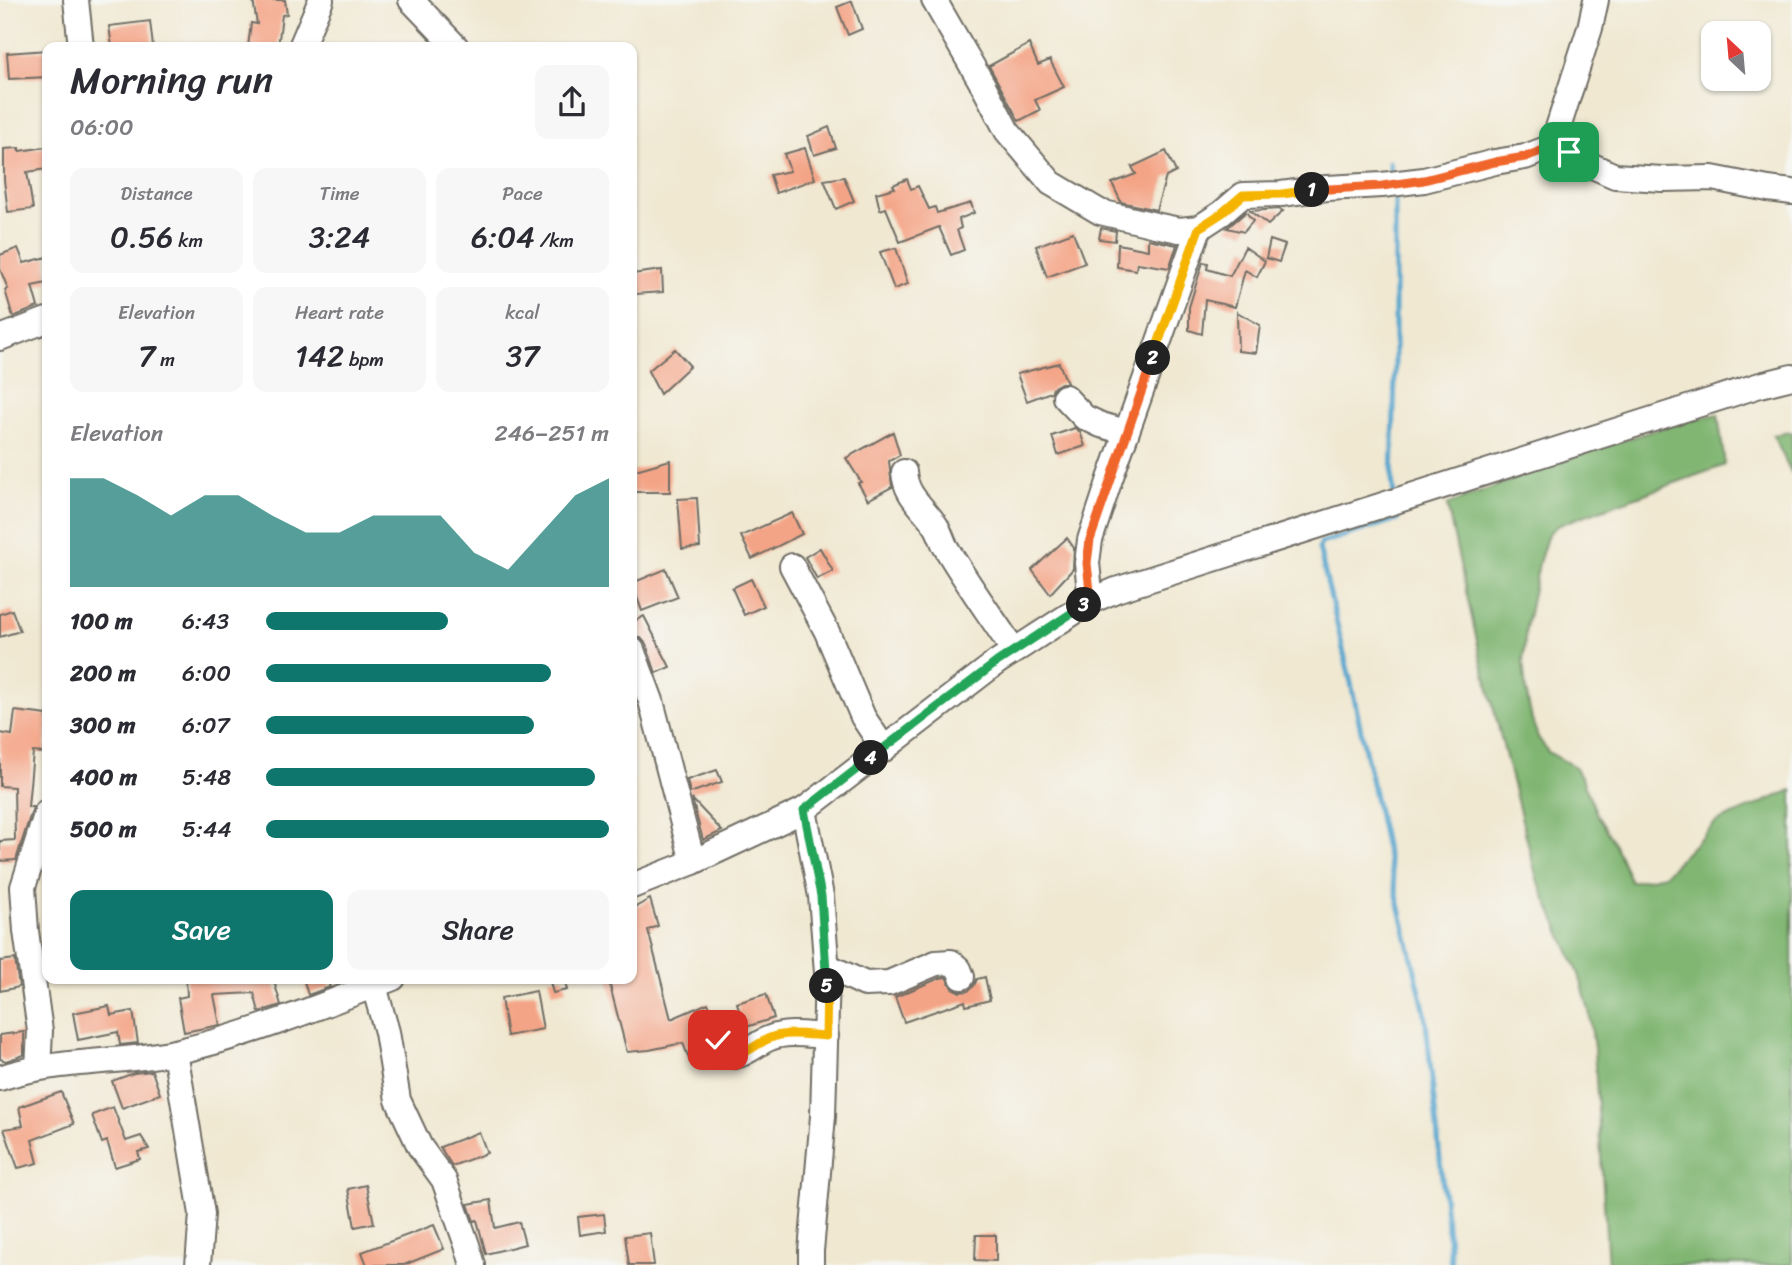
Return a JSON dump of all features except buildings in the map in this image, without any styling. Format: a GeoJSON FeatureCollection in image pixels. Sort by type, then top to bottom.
{"type":"FeatureCollection","features":[{"type":"Feature","properties":{"kind":"street"},"geometry":{"type":"LineString","coordinates":[[76,0],[80,42]]}},
{"type":"Feature","properties":{"kind":"street"},"geometry":{"type":"LineString","coordinates":[[303,42],[321,0]]}},
{"type":"Feature","properties":{"kind":"street"},"geometry":{"type":"LineString","coordinates":[[411,0],[451,42]]}},
{"type":"Feature","properties":{"kind":"street"},"geometry":{"type":"LineString","coordinates":[[934,0],[1007,131],[1051,183],[1100,212],[1179,230],[1199,228],[1243,195],[1382,186],[1424,180],[1525,157],[1554,146],[1615,176],[1712,178],[1792,192]]}},
{"type":"Feature","properties":{"kind":"street"},"geometry":{"type":"LineString","coordinates":[[1554,146],[1596,0]]}},
{"type":"Feature","properties":{"kind":"street"},"geometry":{"type":"LineString","coordinates":[[1091,601],[1087,563],[1090,540],[1199,228]]}},
{"type":"Feature","properties":{"kind":"street"},"geometry":{"type":"LineString","coordinates":[[0,338],[42,322]]}},
{"type":"Feature","properties":{"kind":"street"},"geometry":{"type":"LineString","coordinates":[[637,884],[693,862],[804,810],[997,662],[1091,601],[1116,590],[1746,389],[1792,377]]}},
{"type":"Feature","properties":{"kind":"street"},"geometry":{"type":"LineString","coordinates":[[1065,397],[1084,418],[1126,432]]}},
{"type":"Feature","properties":{"kind":"street"},"geometry":{"type":"LineString","coordinates":[[904,472],[909,493],[936,527],[1014,651]]}},
{"type":"Feature","properties":{"kind":"street"},"geometry":{"type":"LineString","coordinates":[[792,566],[827,632],[863,717],[884,749]]}},
{"type":"Feature","properties":{"kind":"street"},"geometry":{"type":"LineString","coordinates":[[637,663],[651,701],[693,862]]}},
{"type":"Feature","properties":{"kind":"street"},"geometry":{"type":"LineString","coordinates":[[804,810],[821,896],[827,966],[822,1116],[811,1265]]}},
{"type":"Feature","properties":{"kind":"street"},"geometry":{"type":"LineString","coordinates":[[38,1068],[40,1031],[26,931],[23,887],[42,828]]}},
{"type":"Feature","properties":{"kind":"street"},"geometry":{"type":"LineString","coordinates":[[827,966],[865,984],[890,983],[936,964],[951,962],[960,969],[962,977]]}},
{"type":"Feature","properties":{"kind":"street"},"geometry":{"type":"LineString","coordinates":[[0,1078],[38,1068],[175,1052],[262,1028],[372,984]]}},
{"type":"Feature","properties":{"kind":"street"},"geometry":{"type":"LineString","coordinates":[[379,984],[398,1100],[420,1147],[444,1180],[473,1265]]}},
{"type":"Feature","properties":{"kind":"street"},"geometry":{"type":"LineString","coordinates":[[718,1040],[726,1051],[735,1056],[744,1054],[772,1037],[785,1034],[826,1036]]}},
{"type":"Feature","properties":{"kind":"street"},"geometry":{"type":"LineString","coordinates":[[175,1052],[202,1214],[198,1265]]}},
{"type":"Feature","properties":{"kind":"green space"},"geometry":{"type":"Polygon","coordinates":[[[1718,414],[1725,465],[1572,520],[1557,526],[1548,534],[1539,563],[1526,628],[1523,662],[1526,691],[1538,737],[1548,752],[1575,767],[1631,882],[1664,875],[1716,822],[1792,790],[1792,1265],[1608,1265],[1594,1048],[1589,1010],[1579,974],[1537,879],[1481,659],[1447,505],[1567,459],[1658,429],[1718,414]]]}},
{"type":"Feature","properties":{"kind":"green space"},"geometry":{"type":"Polygon","coordinates":[[[1792,432],[1792,474],[1773,435],[1792,432]]]}},
{"type":"Feature","properties":{"kind":"waterway"},"geometry":{"type":"LineString","coordinates":[[1389,162],[1391,176]]}},
{"type":"Feature","properties":{"kind":"waterway"},"geometry":{"type":"LineString","coordinates":[[1394,189],[1394,494]]}},
{"type":"Feature","properties":{"kind":"waterway"},"geometry":{"type":"LineString","coordinates":[[1395,507],[1398,519],[1321,543],[1319,548],[1425,1013],[1451,1265]]}},
{"type":"Feature","properties":{"kind":"route"},"geometry":{"type":"LineString","coordinates":[[718,1040],[726,1051],[735,1056],[744,1054],[772,1037],[785,1034],[826,1036],[827,972],[821,896],[804,810],[997,662],[1091,601],[1087,563],[1090,540],[1199,228],[1243,195],[1382,186],[1424,180],[1525,157],[1554,146],[1569,152]]}}]}
